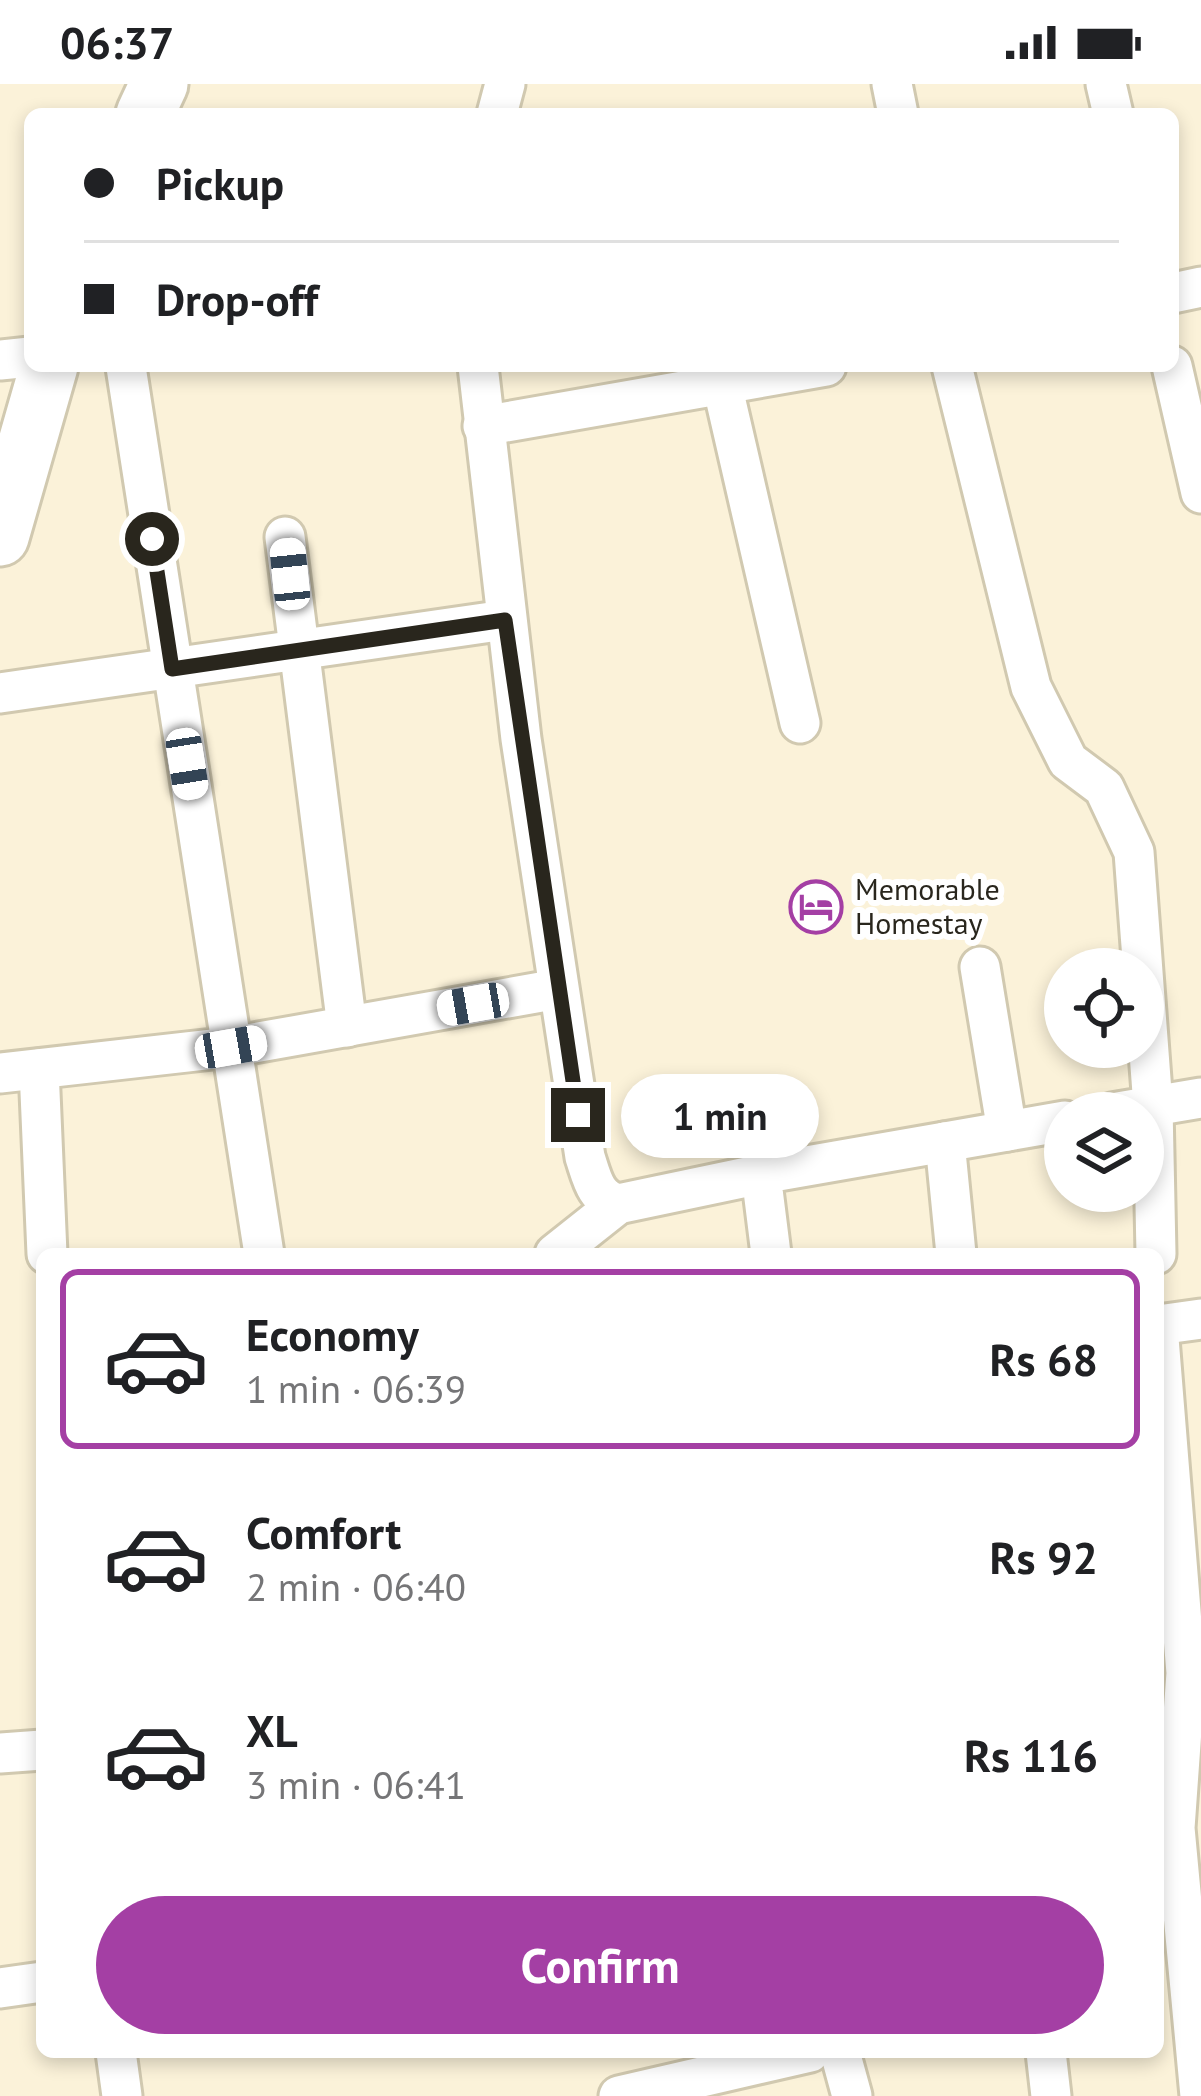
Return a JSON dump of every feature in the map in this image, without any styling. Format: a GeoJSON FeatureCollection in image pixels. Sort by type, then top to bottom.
{"type":"FeatureCollection","features":[{"type":"Feature","properties":{"kind":"street"},"geometry":{"type":"LineString","coordinates":[[0,537],[47,372]]}},
{"type":"Feature","properties":{"kind":"street"},"geometry":{"type":"LineString","coordinates":[[126,372],[263,1248]]}},
{"type":"Feature","properties":{"kind":"street"},"geometry":{"type":"LineString","coordinates":[[478,372],[505,620],[585,1157],[595,1187],[605,1200],[618,1204]]}},
{"type":"Feature","properties":{"kind":"street"},"geometry":{"type":"LineString","coordinates":[[483,426],[791,372]]}},
{"type":"Feature","properties":{"kind":"street"},"geometry":{"type":"LineString","coordinates":[[953,372],[1030,687],[1068,761],[1104,788],[1134,851],[1153,1092]]}},
{"type":"Feature","properties":{"kind":"street"},"geometry":{"type":"LineString","coordinates":[[1173,372],[1201,493]]}},
{"type":"Feature","properties":{"kind":"street"},"geometry":{"type":"LineString","coordinates":[[722,384],[800,724]]}},
{"type":"Feature","properties":{"kind":"street"},"geometry":{"type":"LineString","coordinates":[[285,537],[346,1027]]}},
{"type":"Feature","properties":{"kind":"street"},"geometry":{"type":"LineString","coordinates":[[0,693],[505,620]]}},
{"type":"Feature","properties":{"kind":"street"},"geometry":{"type":"LineString","coordinates":[[980,967],[1007,1131]]}},
{"type":"Feature","properties":{"kind":"street"},"geometry":{"type":"LineString","coordinates":[[46,1248],[20,1071],[231,1047],[558,989]]}},
{"type":"Feature","properties":{"kind":"street"},"geometry":{"type":"LineString","coordinates":[[1164,1104],[1201,1098]]}},
{"type":"Feature","properties":{"kind":"street"},"geometry":{"type":"LineString","coordinates":[[563,1248],[618,1204],[1044,1125]]}},
{"type":"Feature","properties":{"kind":"street"},"geometry":{"type":"LineString","coordinates":[[946,1142],[955,1248]]}},
{"type":"Feature","properties":{"kind":"street"},"geometry":{"type":"LineString","coordinates":[[761,1174],[770,1248]]}},
{"type":"Feature","properties":{"kind":"street"},"geometry":{"type":"LineString","coordinates":[[1155,1212],[1156,1248]]}},
{"type":"Feature","properties":{"kind":"street"},"geometry":{"type":"LineString","coordinates":[[1164,1324],[1201,1318]]}},
{"type":"Feature","properties":{"kind":"street"},"geometry":{"type":"LineString","coordinates":[[1164,1400],[1186,1673],[1174,1828],[1200,2096]]}},
{"type":"Feature","properties":{"kind":"street"},"geometry":{"type":"LineString","coordinates":[[0,1753],[36,1750]]}},
{"type":"Feature","properties":{"kind":"street"},"geometry":{"type":"LineString","coordinates":[[0,1988],[36,1983]]}},
{"type":"Feature","properties":{"kind":"street"},"geometry":{"type":"LineString","coordinates":[[117,2058],[122,2096]]}},
{"type":"Feature","properties":{"kind":"street"},"geometry":{"type":"LineString","coordinates":[[619,2096],[726,2084],[794,2058]]}},
{"type":"Feature","properties":{"kind":"street"},"geometry":{"type":"LineString","coordinates":[[842,2058],[852,2096]]}},
{"type":"Feature","properties":{"kind":"street"},"geometry":{"type":"LineString","coordinates":[[1047,2058],[1051,2096]]}},
{"type":"Feature","properties":{"kind":"place","name":"Memorable Homestay"},"geometry":{"type":"Point","coordinates":[816,907]}},
{"type":"Feature","properties":{"kind":"route"},"geometry":{"type":"LineString","coordinates":[[152,539],[172,669],[505,620],[578,1115]]}}]}
